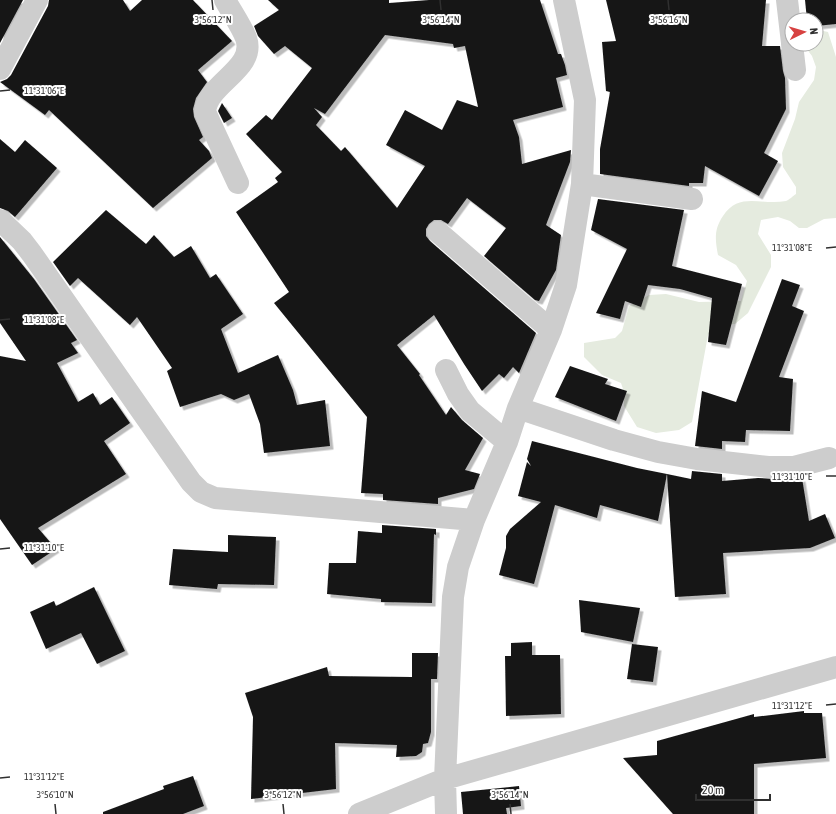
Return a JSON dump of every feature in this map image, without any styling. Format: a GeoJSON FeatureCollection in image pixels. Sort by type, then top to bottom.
{"type":"FeatureCollection","features":[{"type":"Feature","properties":{"kind":"street"},"geometry":{"type":"LineString","coordinates":[[0,69],[37,0]]}},
{"type":"Feature","properties":{"kind":"street"},"geometry":{"type":"LineString","coordinates":[[225,0],[246,38],[248,52],[242,62],[209,97],[205,106],[205,112],[238,183]]}},
{"type":"Feature","properties":{"kind":"street"},"geometry":{"type":"LineString","coordinates":[[446,814],[452,598],[458,566],[474,520],[507,442],[518,408],[551,330],[566,285],[582,184],[585,100],[564,0]]}},
{"type":"Feature","properties":{"kind":"street"},"geometry":{"type":"LineString","coordinates":[[787,0],[788,12]]}},
{"type":"Feature","properties":{"kind":"street"},"geometry":{"type":"LineString","coordinates":[[793,52],[795,70]]}},
{"type":"Feature","properties":{"kind":"street"},"geometry":{"type":"LineString","coordinates":[[582,184],[692,199]]}},
{"type":"Feature","properties":{"kind":"street"},"geometry":{"type":"LineString","coordinates":[[0,220],[22,241],[32,254],[192,482],[201,492],[215,498],[474,520]]}},
{"type":"Feature","properties":{"kind":"street"},"geometry":{"type":"LineString","coordinates":[[438,232],[551,330]]}},
{"type":"Feature","properties":{"kind":"street"},"geometry":{"type":"LineString","coordinates":[[446,370],[458,394],[470,411],[507,442]]}},
{"type":"Feature","properties":{"kind":"street"},"geometry":{"type":"LineString","coordinates":[[518,408],[614,440],[658,452],[697,459],[768,467],[794,467],[830,458]]}},
{"type":"Feature","properties":{"kind":"street"},"geometry":{"type":"LineString","coordinates":[[359,814],[446,779],[833,673]]}},
{"type":"Feature","properties":{"kind":"shaded area"},"geometry":{"type":"Polygon","coordinates":[[[824,31],[828,32],[836,57],[836,218],[824,219],[807,228],[799,228],[790,221],[778,217],[761,220],[758,234],[771,255],[771,267],[748,313],[735,324],[720,325],[708,335],[692,422],[679,430],[656,433],[637,427],[624,406],[624,392],[621,383],[602,375],[584,357],[584,343],[615,338],[622,331],[629,306],[649,295],[666,294],[699,302],[741,301],[747,281],[736,265],[718,255],[716,239],[718,225],[729,208],[736,204],[752,201],[786,201],[796,194],[796,187],[783,167],[782,153],[795,119],[799,102],[814,80],[816,67],[809,52],[824,52],[824,31]]]}},
{"type":"Feature","properties":{"kind":"building"},"geometry":{"type":"Polygon","coordinates":[[[0,0],[23,0],[0,43],[0,0]]]}},
{"type":"Feature","properties":{"kind":"building"},"geometry":{"type":"Polygon","coordinates":[[[49,0],[123,0],[130,11],[142,0],[193,0],[232,41],[198,70],[207,82],[196,98],[193,109],[194,117],[203,137],[199,140],[209,151],[212,158],[153,208],[49,110],[45,115],[0,82],[7,79],[11,75],[48,6],[49,0]]]}},
{"type":"Feature","properties":{"kind":"building"},"geometry":{"type":"Polygon","coordinates":[[[268,0],[389,0],[389,3],[429,0],[540,0],[558,54],[561,54],[565,65],[567,75],[556,78],[563,107],[513,120],[519,137],[522,164],[571,150],[570,162],[546,225],[561,235],[556,270],[539,301],[535,300],[484,256],[506,228],[467,198],[448,224],[441,220],[434,220],[426,229],[426,236],[430,241],[536,333],[519,373],[513,367],[504,378],[499,374],[482,391],[434,315],[397,345],[420,374],[419,375],[446,415],[451,407],[462,420],[483,438],[465,470],[480,474],[474,489],[438,498],[438,504],[383,500],[383,494],[361,493],[367,417],[274,303],[289,292],[236,212],[278,182],[275,178],[282,172],[246,134],[266,115],[272,120],[312,68],[285,46],[274,54],[258,36],[254,26],[279,10],[268,0]],[[385,35],[325,114],[314,108],[322,117],[316,125],[341,151],[345,147],[397,208],[425,166],[386,145],[405,110],[442,130],[457,100],[478,107],[465,46],[454,48],[453,44],[385,35]]]}},
{"type":"Feature","properties":{"kind":"building"},"geometry":{"type":"Polygon","coordinates":[[[606,0],[766,0],[762,46],[780,46],[785,78],[786,109],[764,153],[778,161],[759,196],[705,166],[703,183],[689,183],[689,186],[600,174],[600,149],[610,92],[606,91],[602,42],[616,41],[606,0]]]}},
{"type":"Feature","properties":{"kind":"building"},"geometry":{"type":"Polygon","coordinates":[[[805,0],[836,0],[836,24],[824,25],[824,12],[806,12],[805,0]]]}},
{"type":"Feature","properties":{"kind":"building"},"geometry":{"type":"Polygon","coordinates":[[[222,103],[232,118],[224,123],[218,111],[222,103]]]}},
{"type":"Feature","properties":{"kind":"building"},"geometry":{"type":"Polygon","coordinates":[[[0,139],[15,152],[25,140],[57,168],[15,217],[8,211],[0,208],[0,139]]]}},
{"type":"Feature","properties":{"kind":"building"},"geometry":{"type":"Polygon","coordinates":[[[598,199],[684,210],[672,266],[742,284],[726,345],[708,342],[712,298],[680,289],[648,285],[641,307],[625,301],[620,319],[596,313],[627,249],[591,230],[598,199]]]}},
{"type":"Feature","properties":{"kind":"building"},"geometry":{"type":"Polygon","coordinates":[[[106,210],[146,244],[154,235],[174,257],[191,246],[210,278],[216,274],[243,314],[221,329],[238,373],[278,355],[293,390],[297,405],[325,400],[330,446],[264,453],[260,424],[249,394],[234,400],[221,394],[180,407],[167,371],[172,368],[137,317],[130,325],[78,278],[70,286],[53,262],[106,210]]]}},
{"type":"Feature","properties":{"kind":"building"},"geometry":{"type":"Polygon","coordinates":[[[0,237],[34,279],[77,340],[71,343],[78,353],[57,363],[78,402],[93,393],[100,405],[112,397],[130,423],[104,441],[126,474],[38,528],[56,549],[32,565],[0,519],[0,356],[26,361],[0,323],[0,237]]]}},
{"type":"Feature","properties":{"kind":"building"},"geometry":{"type":"Polygon","coordinates":[[[782,279],[800,285],[792,306],[804,311],[779,377],[793,379],[790,431],[746,430],[745,442],[722,441],[722,449],[695,446],[702,391],[736,402],[782,279]]]}},
{"type":"Feature","properties":{"kind":"building"},"geometry":{"type":"Polygon","coordinates":[[[570,366],[608,379],[605,384],[627,391],[616,421],[555,397],[570,366]]]}},
{"type":"Feature","properties":{"kind":"building"},"geometry":{"type":"Polygon","coordinates":[[[532,441],[637,468],[667,474],[658,521],[600,505],[597,518],[555,505],[534,584],[499,575],[506,548],[506,536],[510,529],[541,502],[518,496],[527,462],[531,466],[527,459],[532,441]]]}},
{"type":"Feature","properties":{"kind":"building"},"geometry":{"type":"Polygon","coordinates":[[[692,471],[722,474],[722,481],[758,478],[794,480],[802,478],[809,521],[825,514],[835,538],[810,548],[723,553],[726,594],[675,597],[667,474],[691,479],[692,471]]]}},
{"type":"Feature","properties":{"kind":"building"},"geometry":{"type":"Polygon","coordinates":[[[382,525],[436,529],[436,535],[434,534],[432,603],[381,602],[381,599],[327,594],[329,563],[356,563],[358,531],[382,533],[382,525]]]}},
{"type":"Feature","properties":{"kind":"building"},"geometry":{"type":"Polygon","coordinates":[[[228,535],[276,537],[274,585],[218,584],[217,589],[169,585],[173,549],[228,552],[228,535]]]}},
{"type":"Feature","properties":{"kind":"building"},"geometry":{"type":"Polygon","coordinates":[[[94,587],[125,651],[97,664],[81,633],[46,649],[30,612],[54,601],[56,606],[94,587]]]}},
{"type":"Feature","properties":{"kind":"building"},"geometry":{"type":"Polygon","coordinates":[[[579,600],[640,608],[633,642],[581,632],[579,600]]]}},
{"type":"Feature","properties":{"kind":"building"},"geometry":{"type":"Polygon","coordinates":[[[532,642],[532,655],[560,655],[561,714],[506,716],[505,656],[511,656],[511,643],[532,642]]]}},
{"type":"Feature","properties":{"kind":"building"},"geometry":{"type":"Polygon","coordinates":[[[632,644],[658,647],[653,682],[627,679],[632,644]]]}},
{"type":"Feature","properties":{"kind":"building"},"geometry":{"type":"Polygon","coordinates":[[[412,653],[438,653],[437,679],[431,679],[431,732],[428,743],[423,744],[422,752],[416,756],[396,757],[397,745],[335,743],[336,789],[251,799],[253,717],[245,693],[327,667],[329,676],[412,677],[412,653]]]}},
{"type":"Feature","properties":{"kind":"building"},"geometry":{"type":"Polygon","coordinates":[[[804,711],[804,713],[822,713],[826,758],[754,764],[754,814],[673,814],[623,758],[657,755],[657,741],[754,714],[754,717],[804,711]]]}},
{"type":"Feature","properties":{"kind":"building"},"geometry":{"type":"Polygon","coordinates":[[[193,776],[204,806],[183,814],[103,814],[103,812],[164,789],[163,786],[193,776]]]}},
{"type":"Feature","properties":{"kind":"building"},"geometry":{"type":"Polygon","coordinates":[[[519,786],[521,806],[506,808],[507,814],[463,814],[461,792],[519,786]]]}}]}
